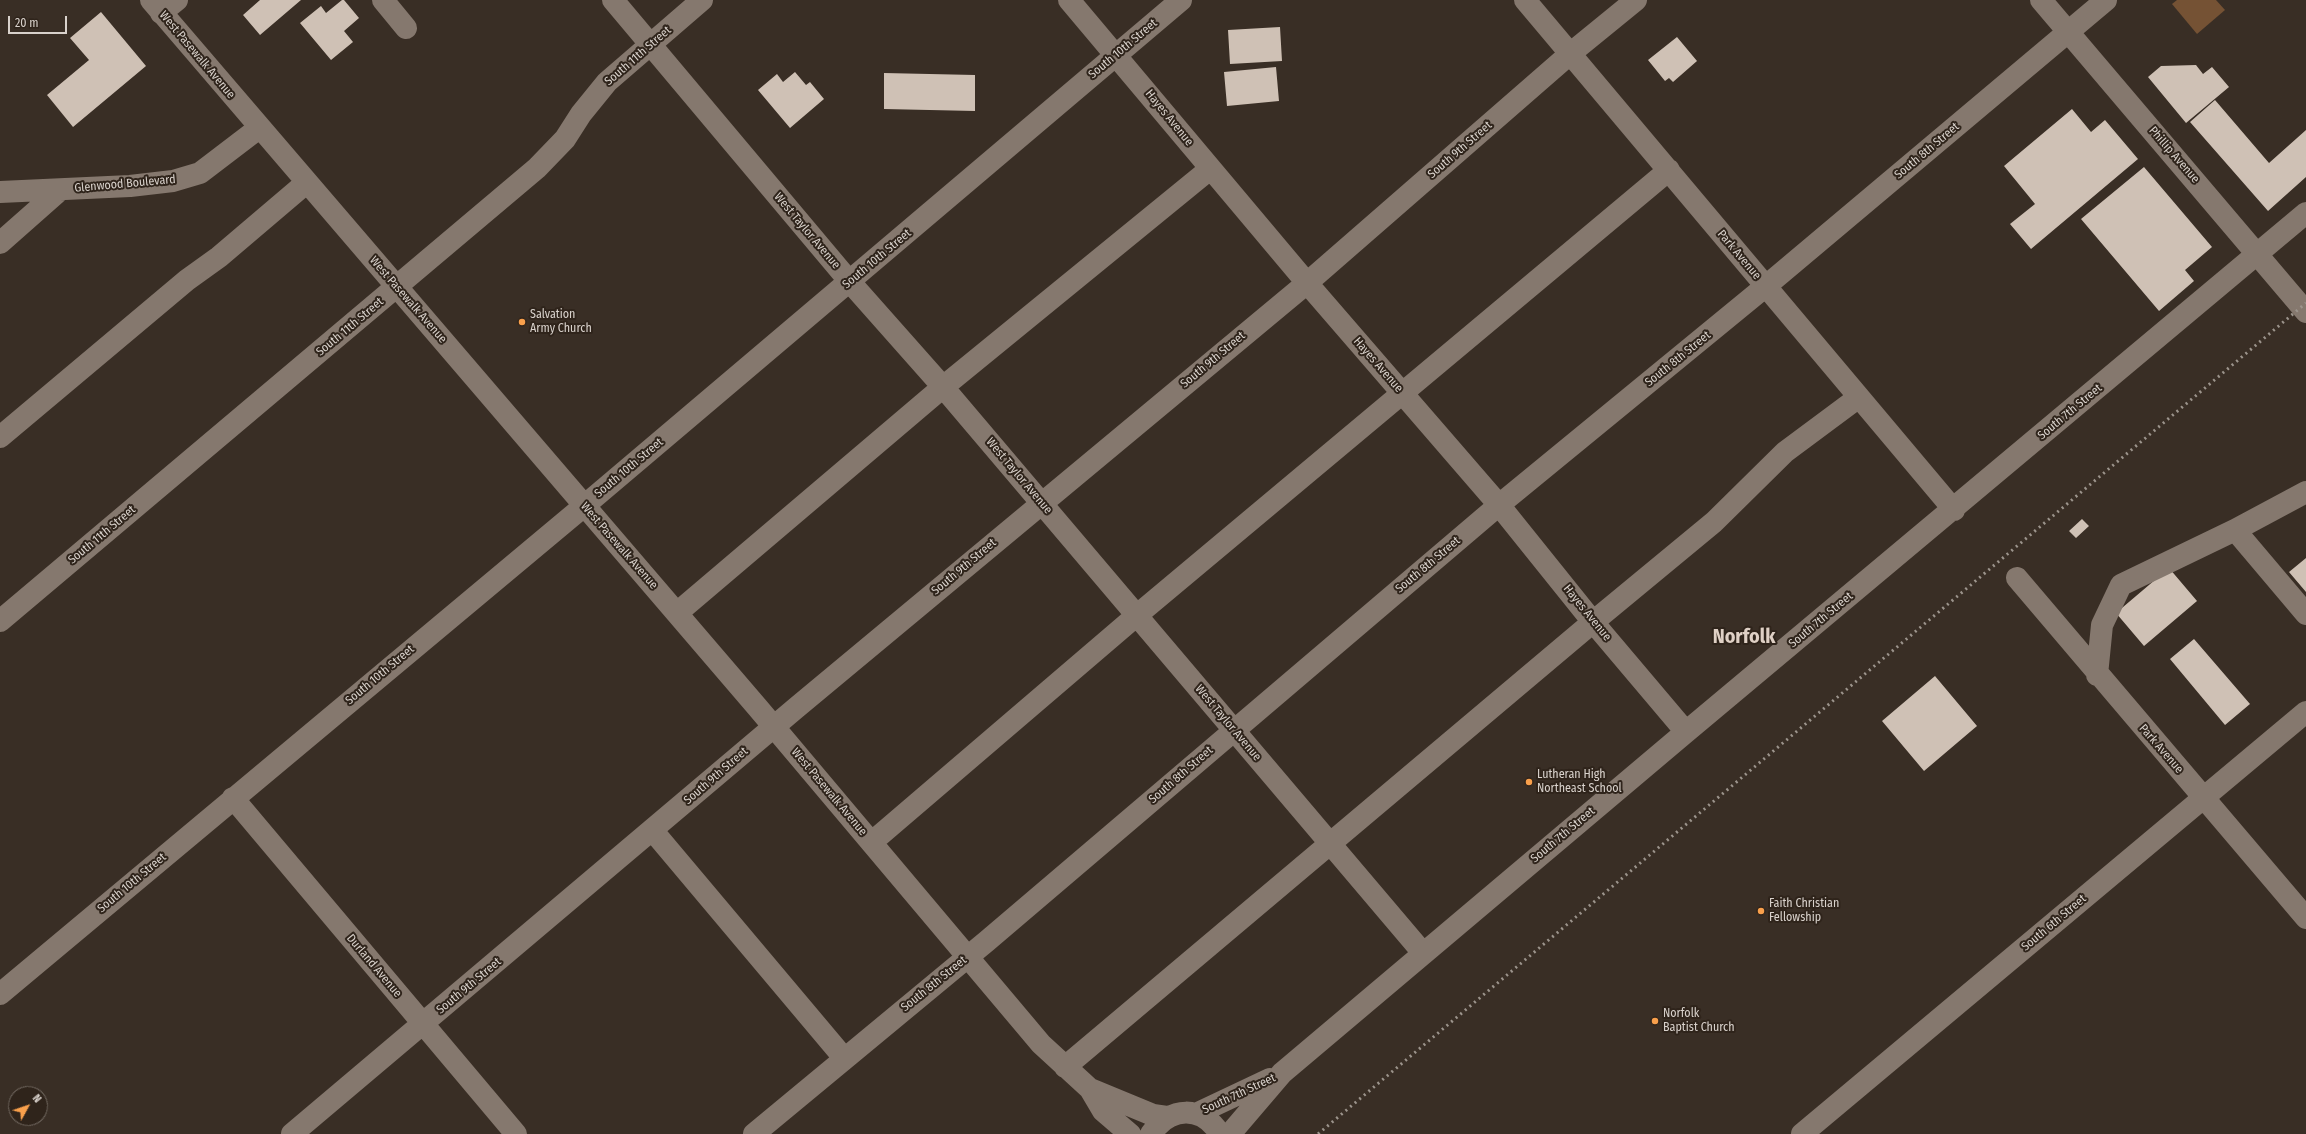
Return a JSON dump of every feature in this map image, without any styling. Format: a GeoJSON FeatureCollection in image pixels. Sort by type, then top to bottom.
{"type":"FeatureCollection","features":[{"type":"Feature","properties":{"kind":"street"},"geometry":{"type":"LineString","coordinates":[[383,0],[406,28]]}},
{"type":"Feature","properties":{"kind":"street","name":"West Taylor Avenue"},"geometry":{"type":"LineString","coordinates":[[614,0],[850,282],[943,387],[1423,953]]}},
{"type":"Feature","properties":{"kind":"street","name":"South 11th Street"},"geometry":{"type":"LineString","coordinates":[[0,621],[536,168],[565,139],[581,114],[607,82],[702,0]]}},
{"type":"Feature","properties":{"kind":"street","name":"Hayes Avenue"},"geometry":{"type":"LineString","coordinates":[[1069,0],[1117,55],[1210,169],[1307,283],[1499,505],[1593,622],[1686,732]]}},
{"type":"Feature","properties":{"kind":"street","name":"South 10th Street"},"geometry":{"type":"LineString","coordinates":[[0,992],[584,506],[1181,0]]}},
{"type":"Feature","properties":{"kind":"street","name":"Park Avenue"},"geometry":{"type":"LineString","coordinates":[[1525,0],[1954,510]]}},
{"type":"Feature","properties":{"kind":"street","name":"South 9th Street"},"geometry":{"type":"LineString","coordinates":[[292,1134],[1041,503],[1307,283],[1571,53],[1636,0]]}},
{"type":"Feature","properties":{"kind":"street","name":"Phillip Avenue"},"geometry":{"type":"LineString","coordinates":[[2041,0],[2306,312]]}},
{"type":"Feature","properties":{"kind":"street","name":"South 8th Street"},"geometry":{"type":"LineString","coordinates":[[754,1134],[968,956],[1499,505],[1766,286],[2106,0]]}},
{"type":"Feature","properties":{"kind":"street","name":"West Pasewalk Avenue"},"geometry":{"type":"LineString","coordinates":[[163,4],[258,128],[397,287],[677,613],[872,842],[1041,1044],[1090,1089],[1153,1115],[1167,1117]]}},
{"type":"Feature","properties":{"kind":"street","name":"Glenwood Boulevard"},"geometry":{"type":"LineString","coordinates":[[0,192],[60,190],[173,182],[200,173],[258,128]]}},
{"type":"Feature","properties":{"kind":"street"},"geometry":{"type":"LineString","coordinates":[[677,613],[943,387],[1210,169]]}},
{"type":"Feature","properties":{"kind":"street"},"geometry":{"type":"LineString","coordinates":[[872,842],[1136,616],[1669,170]]}},
{"type":"Feature","properties":{"kind":"street"},"geometry":{"type":"LineString","coordinates":[[0,437],[187,280],[219,257],[306,183]]}},
{"type":"Feature","properties":{"kind":"street"},"geometry":{"type":"LineString","coordinates":[[0,243],[60,190]]}},
{"type":"Feature","properties":{"kind":"street","name":"South 7th Street"},"geometry":{"type":"LineString","coordinates":[[1230,1134],[1282,1073],[1686,732],[1954,510],[2306,213]]}},
{"type":"Feature","properties":{"kind":"street"},"geometry":{"type":"LineString","coordinates":[[1065,1067],[1593,622],[1708,527],[1785,452],[1859,397]]}},
{"type":"Feature","properties":{"kind":"street"},"geometry":{"type":"LineString","coordinates":[[2097,675],[2102,625],[2121,585],[2235,530],[2306,492]]}},
{"type":"Feature","properties":{"kind":"street"},"geometry":{"type":"LineString","coordinates":[[2235,530],[2306,614]]}},
{"type":"Feature","properties":{"kind":"street","name":"Park Avenue"},"geometry":{"type":"LineString","coordinates":[[2017,578],[2097,675],[2306,918]]}},
{"type":"Feature","properties":{"kind":"street","name":"South 6th Street"},"geometry":{"type":"LineString","coordinates":[[1802,1134],[2306,712]]}},
{"type":"Feature","properties":{"kind":"street","name":"Durland Avenue"},"geometry":{"type":"LineString","coordinates":[[232,798],[516,1134]]}},
{"type":"Feature","properties":{"kind":"street"},"geometry":{"type":"LineString","coordinates":[[653,831],[844,1058]]}},
{"type":"Feature","properties":{"kind":"street","name":"South 7th Street"},"geometry":{"type":"LineString","coordinates":[[1196,1114],[1226,1102],[1282,1073]]}},
{"type":"Feature","properties":{"kind":"street","name":"West Pasewalk Avenue"},"geometry":{"type":"LineString","coordinates":[[1090,1089],[1103,1112],[1130,1134]]}},
{"type":"Feature","properties":{"kind":"street"},"geometry":{"type":"LineString","coordinates":[[1151,1134],[1167,1117],[1186,1112],[1196,1114],[1206,1119],[1220,1134]]}},
{"type":"Feature","properties":{"kind":"shaded area"},"geometry":{"type":"Polygon","coordinates":[[[2177,0],[2216,0],[2225,10],[2197,34],[2172,4],[2177,0]]]}},
{"type":"Feature","properties":{"kind":"building"},"geometry":{"type":"Polygon","coordinates":[[[260,0],[301,0],[260,35],[243,15],[260,0]]]}},
{"type":"Feature","properties":{"kind":"building"},"geometry":{"type":"Polygon","coordinates":[[[344,0],[359,18],[344,31],[353,42],[331,60],[300,23],[321,6],[326,13],[344,0]]]}},
{"type":"Feature","properties":{"kind":"building"},"geometry":{"type":"Polygon","coordinates":[[[101,12],[146,66],[73,127],[47,95],[89,60],[70,38],[101,12]]]}},
{"type":"Feature","properties":{"kind":"building"},"geometry":{"type":"Polygon","coordinates":[[[1280,27],[1282,61],[1230,64],[1228,30],[1280,27]]]}},
{"type":"Feature","properties":{"kind":"building"},"geometry":{"type":"Polygon","coordinates":[[[1677,37],[1697,61],[1673,82],[1669,78],[1665,81],[1648,60],[1677,37]]]}},
{"type":"Feature","properties":{"kind":"building"},"geometry":{"type":"Polygon","coordinates":[[[2196,65],[2203,74],[2212,67],[2229,87],[2186,123],[2148,77],[2161,66],[2196,65]]]}},
{"type":"Feature","properties":{"kind":"building"},"geometry":{"type":"Polygon","coordinates":[[[1276,67],[1279,101],[1227,106],[1224,72],[1276,67]]]}},
{"type":"Feature","properties":{"kind":"building"},"geometry":{"type":"Polygon","coordinates":[[[795,72],[806,85],[810,82],[824,99],[790,128],[758,90],[777,74],[783,82],[795,72]]]}},
{"type":"Feature","properties":{"kind":"building"},"geometry":{"type":"Polygon","coordinates":[[[884,73],[975,75],[975,111],[884,109],[884,73]]]}},
{"type":"Feature","properties":{"kind":"building"},"geometry":{"type":"Polygon","coordinates":[[[2215,100],[2269,163],[2306,130],[2306,177],[2268,211],[2190,122],[2215,100]]]}},
{"type":"Feature","properties":{"kind":"building"},"geometry":{"type":"Polygon","coordinates":[[[2072,109],[2091,132],[2105,120],[2138,159],[2031,249],[2010,224],[2035,204],[2004,166],[2072,109]]]}},
{"type":"Feature","properties":{"kind":"building"},"geometry":{"type":"Polygon","coordinates":[[[2144,167],[2212,247],[2185,270],[2194,281],[2159,311],[2081,219],[2144,167]]]}},
{"type":"Feature","properties":{"kind":"building"},"geometry":{"type":"Polygon","coordinates":[[[2082,519],[2089,526],[2076,538],[2069,531],[2082,519]]]}},
{"type":"Feature","properties":{"kind":"building"},"geometry":{"type":"Polygon","coordinates":[[[2306,558],[2306,592],[2289,572],[2306,558]]]}},
{"type":"Feature","properties":{"kind":"building"},"geometry":{"type":"Polygon","coordinates":[[[2169,568],[2197,601],[2144,646],[2116,613],[2169,568]]]}},
{"type":"Feature","properties":{"kind":"building"},"geometry":{"type":"Polygon","coordinates":[[[2194,639],[2250,704],[2225,725],[2170,659],[2194,639]]]}},
{"type":"Feature","properties":{"kind":"building"},"geometry":{"type":"Polygon","coordinates":[[[1935,676],[1977,726],[1924,771],[1882,721],[1935,676]]]}},
{"type":"Feature","properties":{"kind":"railway"},"geometry":{"type":"LineString","coordinates":[[1318,1134],[2306,303]]}},
{"type":"Feature","properties":{"kind":"place","name":"Salvation Army Church"},"geometry":{"type":"Point","coordinates":[522,322]}},
{"type":"Feature","properties":{"kind":"place","name":"Lutheran High Northeast School"},"geometry":{"type":"Point","coordinates":[1529,782]}},
{"type":"Feature","properties":{"kind":"place","name":"Faith Christian Fellowship"},"geometry":{"type":"Point","coordinates":[1761,911]}},
{"type":"Feature","properties":{"kind":"place","name":"Norfolk Baptist Church"},"geometry":{"type":"Point","coordinates":[1655,1021]}},
{"type":"Feature","properties":{"kind":"district","name":"Norfolk"},"geometry":{"type":"Point","coordinates":[1744,637]}}]}
